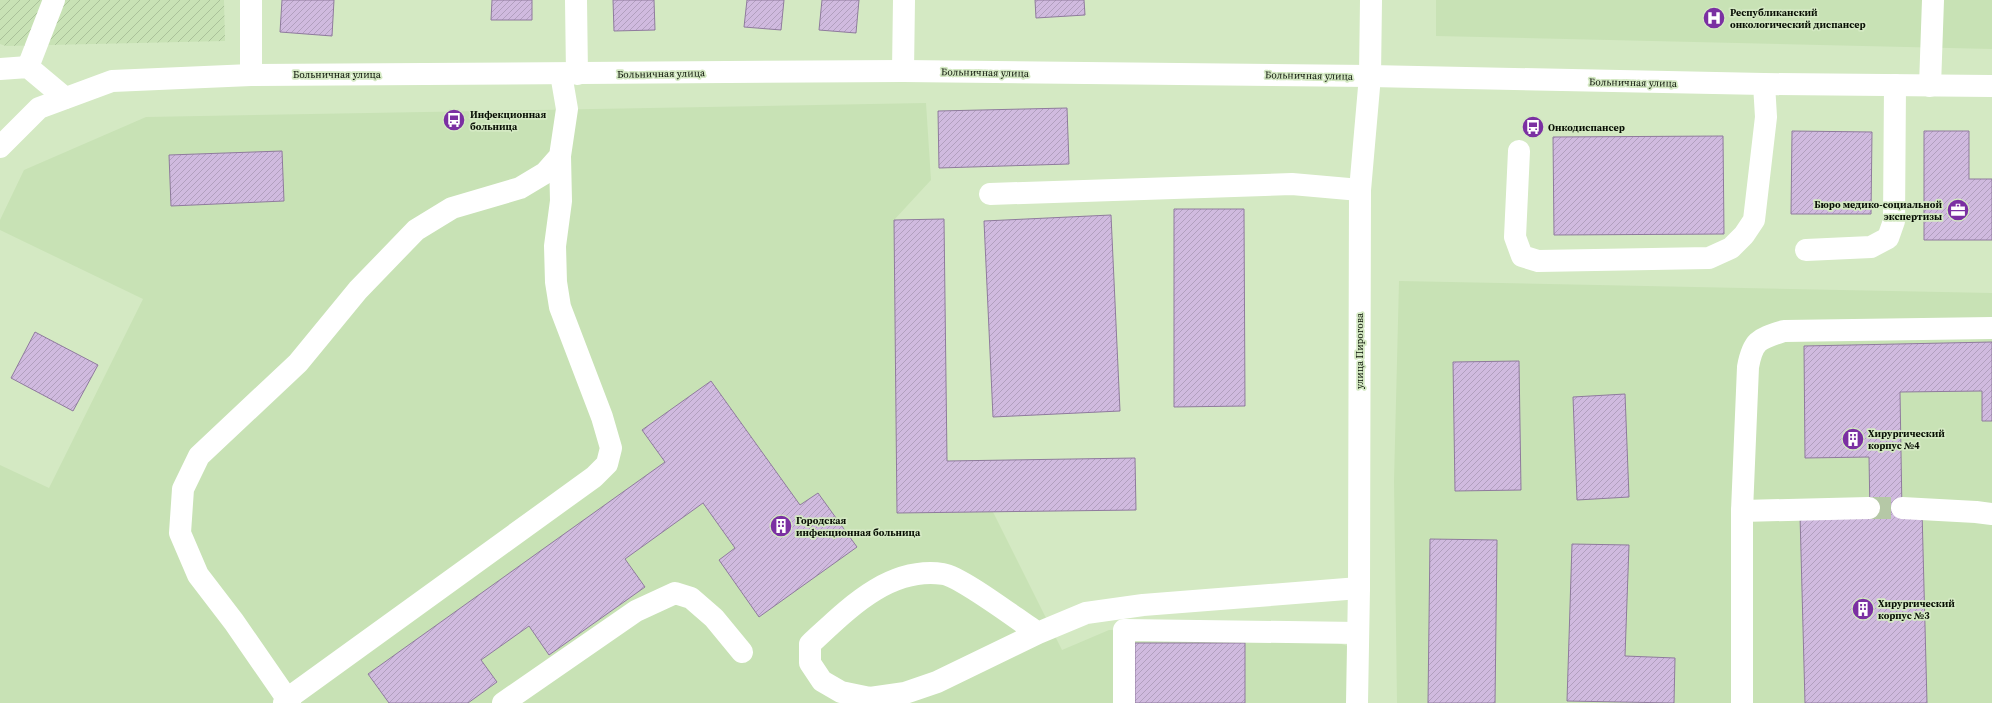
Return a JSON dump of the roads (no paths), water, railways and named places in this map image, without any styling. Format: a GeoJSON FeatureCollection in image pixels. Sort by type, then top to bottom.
{"type":"FeatureCollection","features":[{"type":"Feature","properties":{"kind":"street"},"geometry":{"type":"LineString","coordinates":[[28,67],[54,0]]}},
{"type":"Feature","properties":{"kind":"street"},"geometry":{"type":"LineString","coordinates":[[251,0],[251,75]]}},
{"type":"Feature","properties":{"kind":"street"},"geometry":{"type":"LineString","coordinates":[[560,156],[545,173],[520,188],[452,208],[416,230],[358,290],[298,363],[199,456],[183,489],[180,533],[198,575],[234,622],[287,702],[594,477],[607,464],[611,448],[604,423],[560,307],[556,282],[555,246],[561,201],[560,156],[567,109],[576,0]]}},
{"type":"Feature","properties":{"kind":"street"},"geometry":{"type":"LineString","coordinates":[[902,71],[904,0]]}},
{"type":"Feature","properties":{"kind":"street","name":"улица Пирогова"},"geometry":{"type":"LineString","coordinates":[[1357,703],[1359,588],[1360,190],[1370,76],[1371,0]]}},
{"type":"Feature","properties":{"kind":"street"},"geometry":{"type":"LineString","coordinates":[[1930,86],[1933,0]]}},
{"type":"Feature","properties":{"kind":"street"},"geometry":{"type":"LineString","coordinates":[[0,69],[28,67],[66,98]]}},
{"type":"Feature","properties":{"kind":"street","name":"Больничная улица"},"geometry":{"type":"LineString","coordinates":[[0,147],[39,108],[112,81],[251,75],[902,71],[1370,76],[1764,84],[1992,86]]}},
{"type":"Feature","properties":{"kind":"street"},"geometry":{"type":"LineString","coordinates":[[1519,151],[1515,237],[1522,256],[1538,261],[1709,258],[1731,248],[1744,235],[1754,220],[1766,118],[1764,84]]}},
{"type":"Feature","properties":{"kind":"street"},"geometry":{"type":"LineString","coordinates":[[1806,250],[1871,247],[1888,238],[1894,221],[1895,85]]}},
{"type":"Feature","properties":{"kind":"street"},"geometry":{"type":"LineString","coordinates":[[990,194],[1292,184],[1360,190]]}},
{"type":"Feature","properties":{"kind":"street"},"geometry":{"type":"LineString","coordinates":[[1742,703],[1742,511],[1748,367],[1751,349],[1765,337],[1784,331],[1992,328]]}},
{"type":"Feature","properties":{"kind":"street"},"geometry":{"type":"LineString","coordinates":[[1742,511],[1869,508]]}},
{"type":"Feature","properties":{"kind":"street"},"geometry":{"type":"LineString","coordinates":[[1902,508],[1992,514]]}},
{"type":"Feature","properties":{"kind":"street"},"geometry":{"type":"LineString","coordinates":[[1038,633],[964,584],[943,574],[914,575],[890,582],[868,594],[857,603],[810,644],[810,663],[822,681],[828,685],[841,692],[870,698],[905,693],[937,682],[1038,633],[1086,613],[1129,607],[1359,588]]}},
{"type":"Feature","properties":{"kind":"street"},"geometry":{"type":"LineString","coordinates":[[503,703],[636,611],[675,593],[691,598],[714,618],[742,652]]}},
{"type":"Feature","properties":{"kind":"street"},"geometry":{"type":"LineString","coordinates":[[1124,703],[1124,630],[1358,633]]}},
{"type":"Feature","properties":{"kind":"tunnel"},"geometry":{"type":"LineString","coordinates":[[1869,508],[1902,508]]}},
{"type":"Feature","properties":{"kind":"place","name":"Республиканский онкологический диспансер"},"geometry":{"type":"Point","coordinates":[1714,18]}},
{"type":"Feature","properties":{"kind":"place","name":"Инфекционная больница"},"geometry":{"type":"Point","coordinates":[454,120]}},
{"type":"Feature","properties":{"kind":"place","name":"Онкодиспансер"},"geometry":{"type":"Point","coordinates":[1533,127]}},
{"type":"Feature","properties":{"kind":"place","name":"Бюро медико-социальной экспертизы"},"geometry":{"type":"Point","coordinates":[1958,210]}},
{"type":"Feature","properties":{"kind":"place","name":"Хирургический корпус №4"},"geometry":{"type":"Point","coordinates":[1853,439]}},
{"type":"Feature","properties":{"kind":"place","name":"Городская инфекционная больница"},"geometry":{"type":"Point","coordinates":[781,526]}},
{"type":"Feature","properties":{"kind":"place","name":"Хирургический корпус №3"},"geometry":{"type":"Point","coordinates":[1863,609]}}]}
